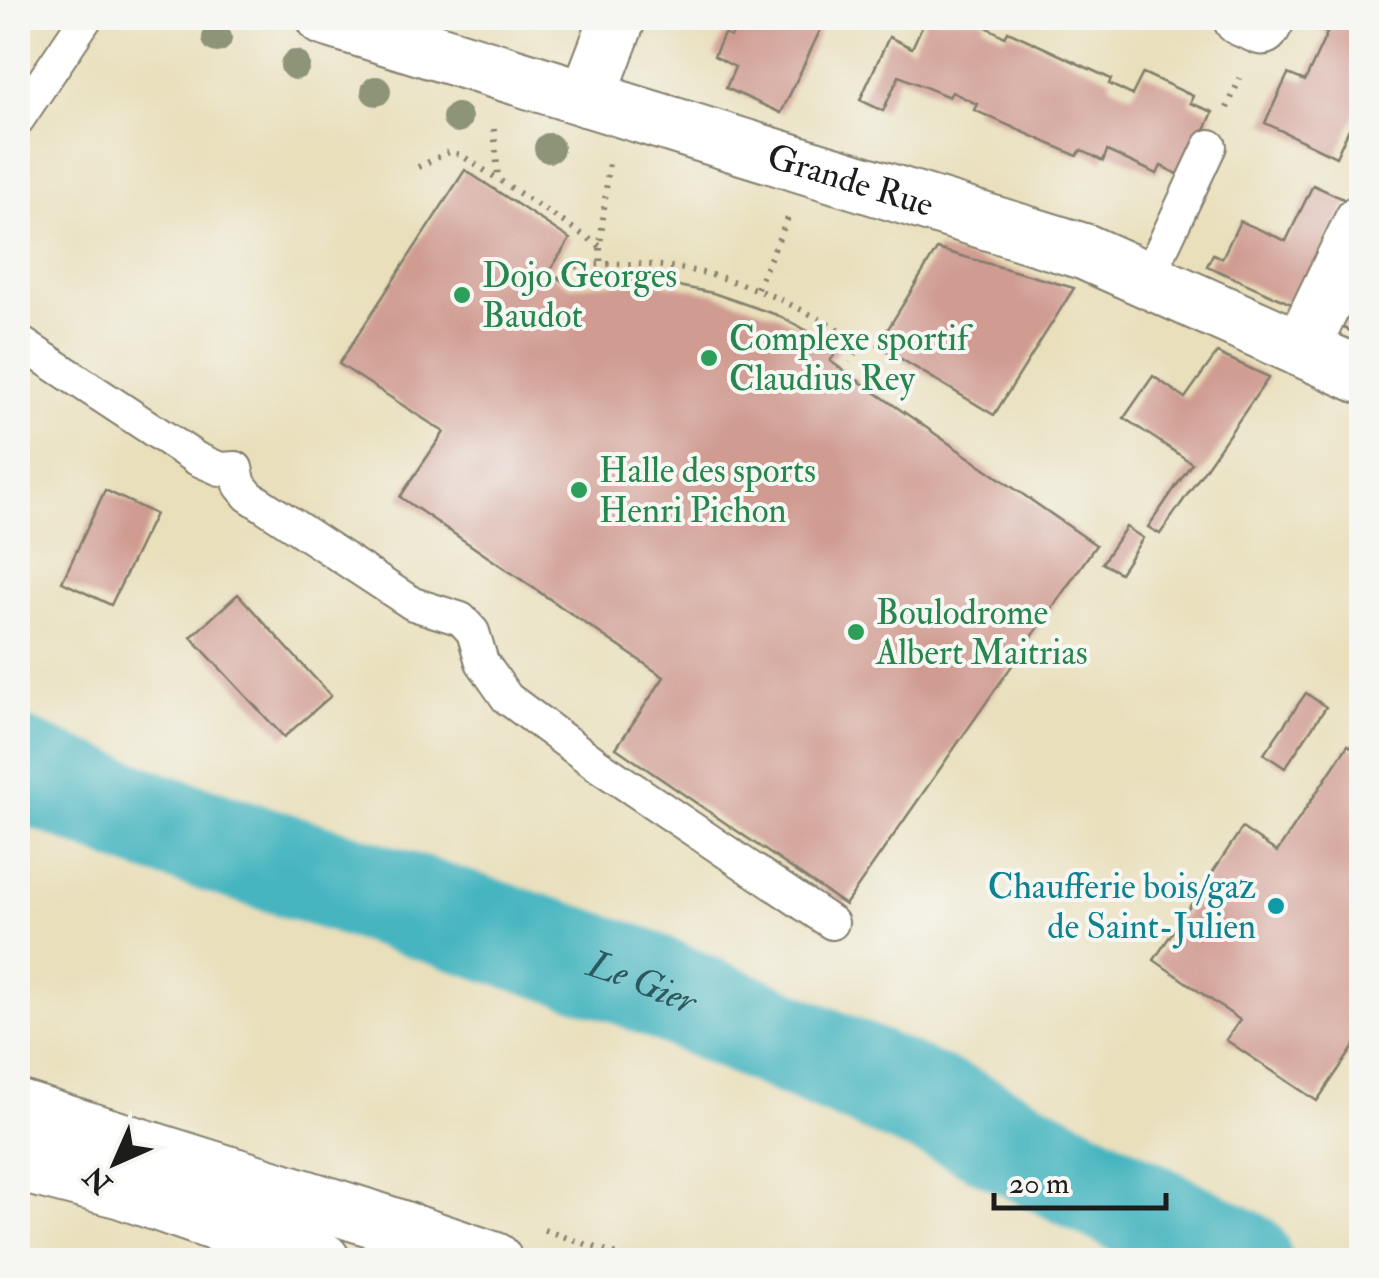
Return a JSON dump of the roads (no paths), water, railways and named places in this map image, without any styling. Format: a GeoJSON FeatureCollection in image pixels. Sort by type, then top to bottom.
{"type":"FeatureCollection","features":[{"type":"Feature","properties":{"kind":"street","name":"Grande Rue"},"geometry":{"type":"LineString","coordinates":[[325,18],[1085,252],[1362,376]]}},
{"type":"Feature","properties":{"kind":"street"},"geometry":{"type":"LineString","coordinates":[[600,102],[618,18]]}},
{"type":"Feature","properties":{"kind":"street"},"geometry":{"type":"LineString","coordinates":[[1301,349],[1362,222]]}},
{"type":"Feature","properties":{"kind":"street"},"geometry":{"type":"LineString","coordinates":[[18,1108],[373,1218],[494,1260]]}},
{"type":"Feature","properties":{"kind":"street"},"geometry":{"type":"LineString","coordinates":[[18,1164],[120,1190],[322,1260]]}},
{"type":"Feature","properties":{"kind":"lane"},"geometry":{"type":"LineString","coordinates":[[18,119],[86,18]]}},
{"type":"Feature","properties":{"kind":"lane"},"geometry":{"type":"LineString","coordinates":[[1148,278],[1210,146]]}},
{"type":"Feature","properties":{"kind":"lane"},"geometry":{"type":"LineString","coordinates":[[18,341],[197,459],[220,469],[236,468],[240,485],[250,496],[413,604],[461,620],[473,632],[482,662],[507,698],[599,766],[832,923]]}},
{"type":"Feature","properties":{"kind":"waterway","name":"Le Gier"},"geometry":{"type":"LineString","coordinates":[[18,768],[146,820],[627,974],[955,1115],[1241,1260]]}},
{"type":"Feature","properties":{"kind":"place","name":"Dojo Georges Baudot"},"geometry":{"type":"Point","coordinates":[462,295]}},
{"type":"Feature","properties":{"kind":"place","name":"Complexe sportif Claudius Rey"},"geometry":{"type":"Point","coordinates":[709,358]}},
{"type":"Feature","properties":{"kind":"place","name":"Halle des sports Henri Pichon"},"geometry":{"type":"Point","coordinates":[579,490]}},
{"type":"Feature","properties":{"kind":"place","name":"Boulodrome Albert Maitrias"},"geometry":{"type":"Point","coordinates":[856,632]}},
{"type":"Feature","properties":{"kind":"place","name":"Chaufferie bois/gaz de Saint-Julien"},"geometry":{"type":"Point","coordinates":[1276,906]}}]}
